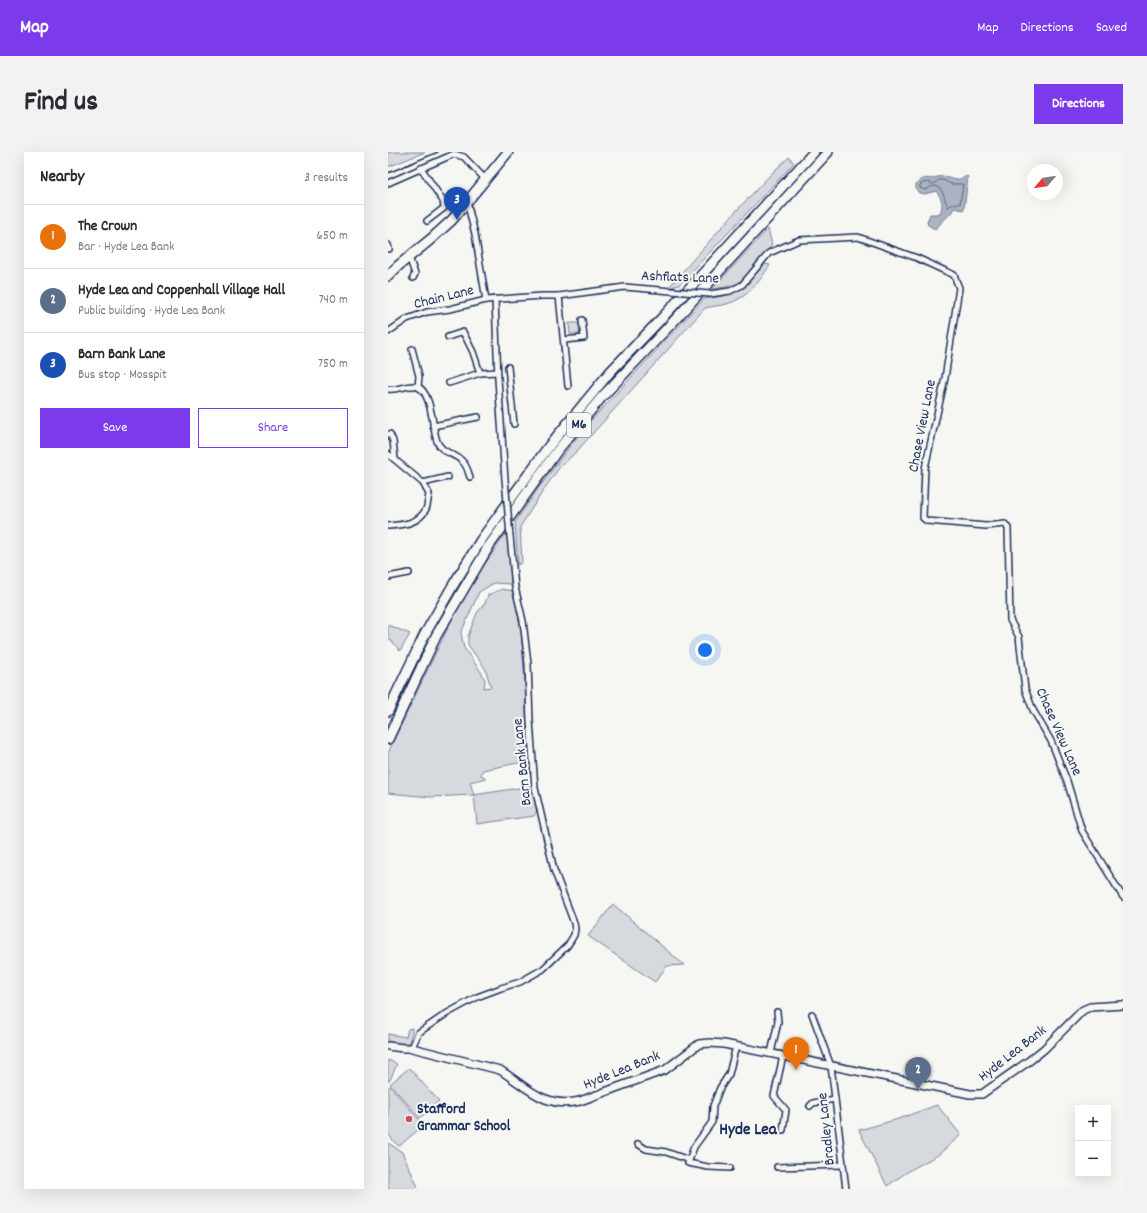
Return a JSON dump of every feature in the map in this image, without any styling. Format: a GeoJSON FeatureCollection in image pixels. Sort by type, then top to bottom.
{"type":"FeatureCollection","features":[{"type":"Feature","properties":{"kind":"highway"},"geometry":{"type":"LineString","coordinates":[[388,276],[447,225],[508,152]]}},
{"type":"Feature","properties":{"kind":"highway","name":"M6"},"geometry":{"type":"LineString","coordinates":[[388,711],[425,634],[452,587],[481,540],[549,446],[610,372],[662,318],[814,152]]}},
{"type":"Feature","properties":{"kind":"highway","name":"M6"},"geometry":{"type":"LineString","coordinates":[[388,739],[443,623],[489,546],[557,452],[601,398],[828,152]]}},
{"type":"Feature","properties":{"kind":"street"},"geometry":{"type":"LineString","coordinates":[[388,182],[454,154],[464,157],[486,180]]}},
{"type":"Feature","properties":{"kind":"street"},"geometry":{"type":"LineString","coordinates":[[421,168],[443,201],[444,208],[427,221]]}},
{"type":"Feature","properties":{"kind":"street"},"geometry":{"type":"LineString","coordinates":[[466,202],[475,234],[486,300]]}},
{"type":"Feature","properties":{"kind":"street","name":"Ashflats Lane"},"geometry":{"type":"LineString","coordinates":[[486,300],[560,296],[625,287],[710,294],[730,291],[742,285],[769,253],[799,240],[858,237],[917,258],[954,275],[959,288]]}},
{"type":"Feature","properties":{"kind":"street"},"geometry":{"type":"LineString","coordinates":[[409,257],[415,274],[413,278]]}},
{"type":"Feature","properties":{"kind":"street","name":"Chase View Lane"},"geometry":{"type":"LineString","coordinates":[[959,288],[945,378],[925,468],[923,518],[927,521],[986,526],[1005,524],[1008,528],[1010,620],[1019,638],[1025,689],[1033,710],[1051,741],[1067,781],[1082,831],[1123,897]]}},
{"type":"Feature","properties":{"kind":"street"},"geometry":{"type":"LineString","coordinates":[[560,296],[568,386]]}},
{"type":"Feature","properties":{"kind":"street","name":"Barn Bank Lane"},"geometry":{"type":"LineString","coordinates":[[412,1048],[418,1033],[446,1014],[477,997],[520,982],[543,969],[568,945],[574,935],[575,929],[554,870],[535,788],[528,664],[523,621],[515,587],[505,480],[497,372],[495,299]]}},
{"type":"Feature","properties":{"kind":"street","name":"Chain Lane"},"geometry":{"type":"LineString","coordinates":[[388,332],[407,319],[427,312],[450,309],[486,300]]}},
{"type":"Feature","properties":{"kind":"street"},"geometry":{"type":"LineString","coordinates":[[564,340],[584,338],[582,320]]}},
{"type":"Feature","properties":{"kind":"street"},"geometry":{"type":"LineString","coordinates":[[448,337],[463,332],[473,352],[480,373]]}},
{"type":"Feature","properties":{"kind":"street"},"geometry":{"type":"LineString","coordinates":[[412,349],[419,376],[418,387]]}},
{"type":"Feature","properties":{"kind":"street"},"geometry":{"type":"LineString","coordinates":[[508,367],[514,424]]}},
{"type":"Feature","properties":{"kind":"street"},"geometry":{"type":"LineString","coordinates":[[449,383],[480,373],[497,372]]}},
{"type":"Feature","properties":{"kind":"street"},"geometry":{"type":"LineString","coordinates":[[453,374],[455,381]]}},
{"type":"Feature","properties":{"kind":"street"},"geometry":{"type":"LineString","coordinates":[[498,379],[508,378]]}},
{"type":"Feature","properties":{"kind":"street"},"geometry":{"type":"LineString","coordinates":[[388,389],[393,390],[406,387],[418,387],[423,390],[429,402],[436,439],[439,445],[446,452],[466,465],[470,477]]}},
{"type":"Feature","properties":{"kind":"street"},"geometry":{"type":"LineString","coordinates":[[433,426],[478,416]]}},
{"type":"Feature","properties":{"kind":"street"},"geometry":{"type":"LineString","coordinates":[[388,434],[390,434],[393,441],[395,459]]}},
{"type":"Feature","properties":{"kind":"street"},"geometry":{"type":"LineString","coordinates":[[388,454],[423,483],[429,494],[426,509],[419,518],[406,525],[388,526]]}},
{"type":"Feature","properties":{"kind":"street"},"geometry":{"type":"LineString","coordinates":[[423,483],[448,477]]}},
{"type":"Feature","properties":{"kind":"street"},"geometry":{"type":"LineString","coordinates":[[388,577],[409,573]]}},
{"type":"Feature","properties":{"kind":"street","name":"Hyde Lea Bank"},"geometry":{"type":"LineString","coordinates":[[388,1046],[412,1048],[500,1070],[523,1087],[547,1100],[568,1103],[580,1101],[665,1070],[700,1044],[713,1043],[736,1046],[970,1094],[982,1094],[1044,1049],[1083,1010],[1090,1007],[1123,1005]]}},
{"type":"Feature","properties":{"kind":"street"},"geometry":{"type":"LineString","coordinates":[[771,1053],[778,1022],[777,1012]]}},
{"type":"Feature","properties":{"kind":"street","name":"Bradley Lane"},"geometry":{"type":"LineString","coordinates":[[812,1014],[832,1066],[846,1189]]}},
{"type":"Feature","properties":{"kind":"street"},"geometry":{"type":"LineString","coordinates":[[688,1162],[694,1147],[712,1122],[713,1106],[720,1088],[729,1074],[736,1046]]}},
{"type":"Feature","properties":{"kind":"street"},"geometry":{"type":"LineString","coordinates":[[783,1056],[774,1096],[786,1110],[783,1130]]}},
{"type":"Feature","properties":{"kind":"street"},"geometry":{"type":"LineString","coordinates":[[810,1106],[813,1103],[835,1099]]}},
{"type":"Feature","properties":{"kind":"street"},"geometry":{"type":"LineString","coordinates":[[638,1144],[646,1149],[666,1152],[688,1162],[708,1167],[730,1168]]}},
{"type":"Feature","properties":{"kind":"street"},"geometry":{"type":"LineString","coordinates":[[777,1167],[842,1164]]}},
{"type":"Feature","properties":{"kind":"shaded area"},"geometry":{"type":"Polygon","coordinates":[[[388,152],[425,152],[388,167],[388,152]]]}},
{"type":"Feature","properties":{"kind":"shaded area"},"geometry":{"type":"Polygon","coordinates":[[[789,157],[794,163],[679,285],[668,288],[737,210],[789,157]]]}},
{"type":"Feature","properties":{"kind":"shaded area"},"geometry":{"type":"Polygon","coordinates":[[[768,229],[772,245],[740,283],[712,289],[768,229]]]}},
{"type":"Feature","properties":{"kind":"shaded area"},"geometry":{"type":"Polygon","coordinates":[[[765,264],[770,265],[747,294],[727,304],[705,308],[577,451],[559,468],[520,527],[522,562],[518,565],[515,522],[583,429],[704,299],[724,296],[743,288],[765,264]]]}},
{"type":"Feature","properties":{"kind":"shaded area"},"geometry":{"type":"Polygon","coordinates":[[[569,323],[579,323],[580,334],[570,334],[569,323]]]}},
{"type":"Feature","properties":{"kind":"shaded area"},"geometry":{"type":"Polygon","coordinates":[[[506,533],[508,535],[511,584],[494,583],[479,592],[461,633],[464,648],[485,680],[484,688],[491,687],[485,668],[468,645],[468,636],[477,613],[485,603],[488,595],[502,589],[513,591],[521,629],[528,761],[483,770],[481,775],[486,778],[470,782],[474,795],[430,797],[388,793],[388,754],[463,596],[506,533]]]}},
{"type":"Feature","properties":{"kind":"shaded area"},"geometry":{"type":"Polygon","coordinates":[[[388,625],[410,634],[400,651],[391,640],[388,639],[388,625]]]}},
{"type":"Feature","properties":{"kind":"shaded area"},"geometry":{"type":"Polygon","coordinates":[[[532,786],[537,811],[534,816],[477,824],[474,795],[532,786]]]}},
{"type":"Feature","properties":{"kind":"shaded area"},"geometry":{"type":"Polygon","coordinates":[[[613,904],[684,965],[667,966],[655,982],[588,936],[613,904]]]}},
{"type":"Feature","properties":{"kind":"shaded area"},"geometry":{"type":"Polygon","coordinates":[[[412,1028],[408,1045],[388,1042],[388,1034],[406,1037],[408,1029],[412,1028]]]}},
{"type":"Feature","properties":{"kind":"shaded area"},"geometry":{"type":"Polygon","coordinates":[[[388,1060],[397,1064],[388,1082],[388,1060]]]}},
{"type":"Feature","properties":{"kind":"shaded area"},"geometry":{"type":"Polygon","coordinates":[[[409,1068],[439,1101],[420,1118],[390,1084],[409,1068]]]}},
{"type":"Feature","properties":{"kind":"shaded area"},"geometry":{"type":"Polygon","coordinates":[[[390,1086],[424,1125],[399,1146],[394,1142],[388,1133],[388,1088],[390,1086]]]}},
{"type":"Feature","properties":{"kind":"shaded area"},"geometry":{"type":"Polygon","coordinates":[[[937,1105],[961,1135],[938,1155],[910,1170],[887,1186],[859,1130],[895,1120],[937,1105]]]}},
{"type":"Feature","properties":{"kind":"shaded area"},"geometry":{"type":"Polygon","coordinates":[[[388,1143],[402,1152],[418,1187],[414,1189],[388,1189],[388,1143]]]}},
{"type":"Feature","properties":{"kind":"water"},"geometry":{"type":"Polygon","coordinates":[[[943,176],[955,179],[968,177],[964,210],[954,208],[935,229],[928,225],[927,222],[930,214],[940,213],[942,207],[941,199],[936,191],[925,194],[919,193],[916,189],[916,184],[924,179],[932,179],[943,176]]]}},
{"type":"Feature","properties":{"kind":"railway"},"geometry":{"type":"LineString","coordinates":[[388,173],[438,152]]}},
{"type":"Feature","properties":{"kind":"place","name":"Barn Bank Lane"},"geometry":{"type":"Point","coordinates":[457,220]}},
{"type":"Feature","properties":{"kind":"place","name":"The Crown"},"geometry":{"type":"Point","coordinates":[796,1070]}},
{"type":"Feature","properties":{"kind":"place","name":"Hyde Lea and Coppenhall Village Hall"},"geometry":{"type":"Point","coordinates":[918,1090]}},
{"type":"Feature","properties":{"kind":"place","name":"Stafford Grammar School"},"geometry":{"type":"Point","coordinates":[409,1119]}},
{"type":"Feature","properties":{"kind":"district","name":"Hyde Lea"},"geometry":{"type":"Point","coordinates":[748,1131]}}]}
